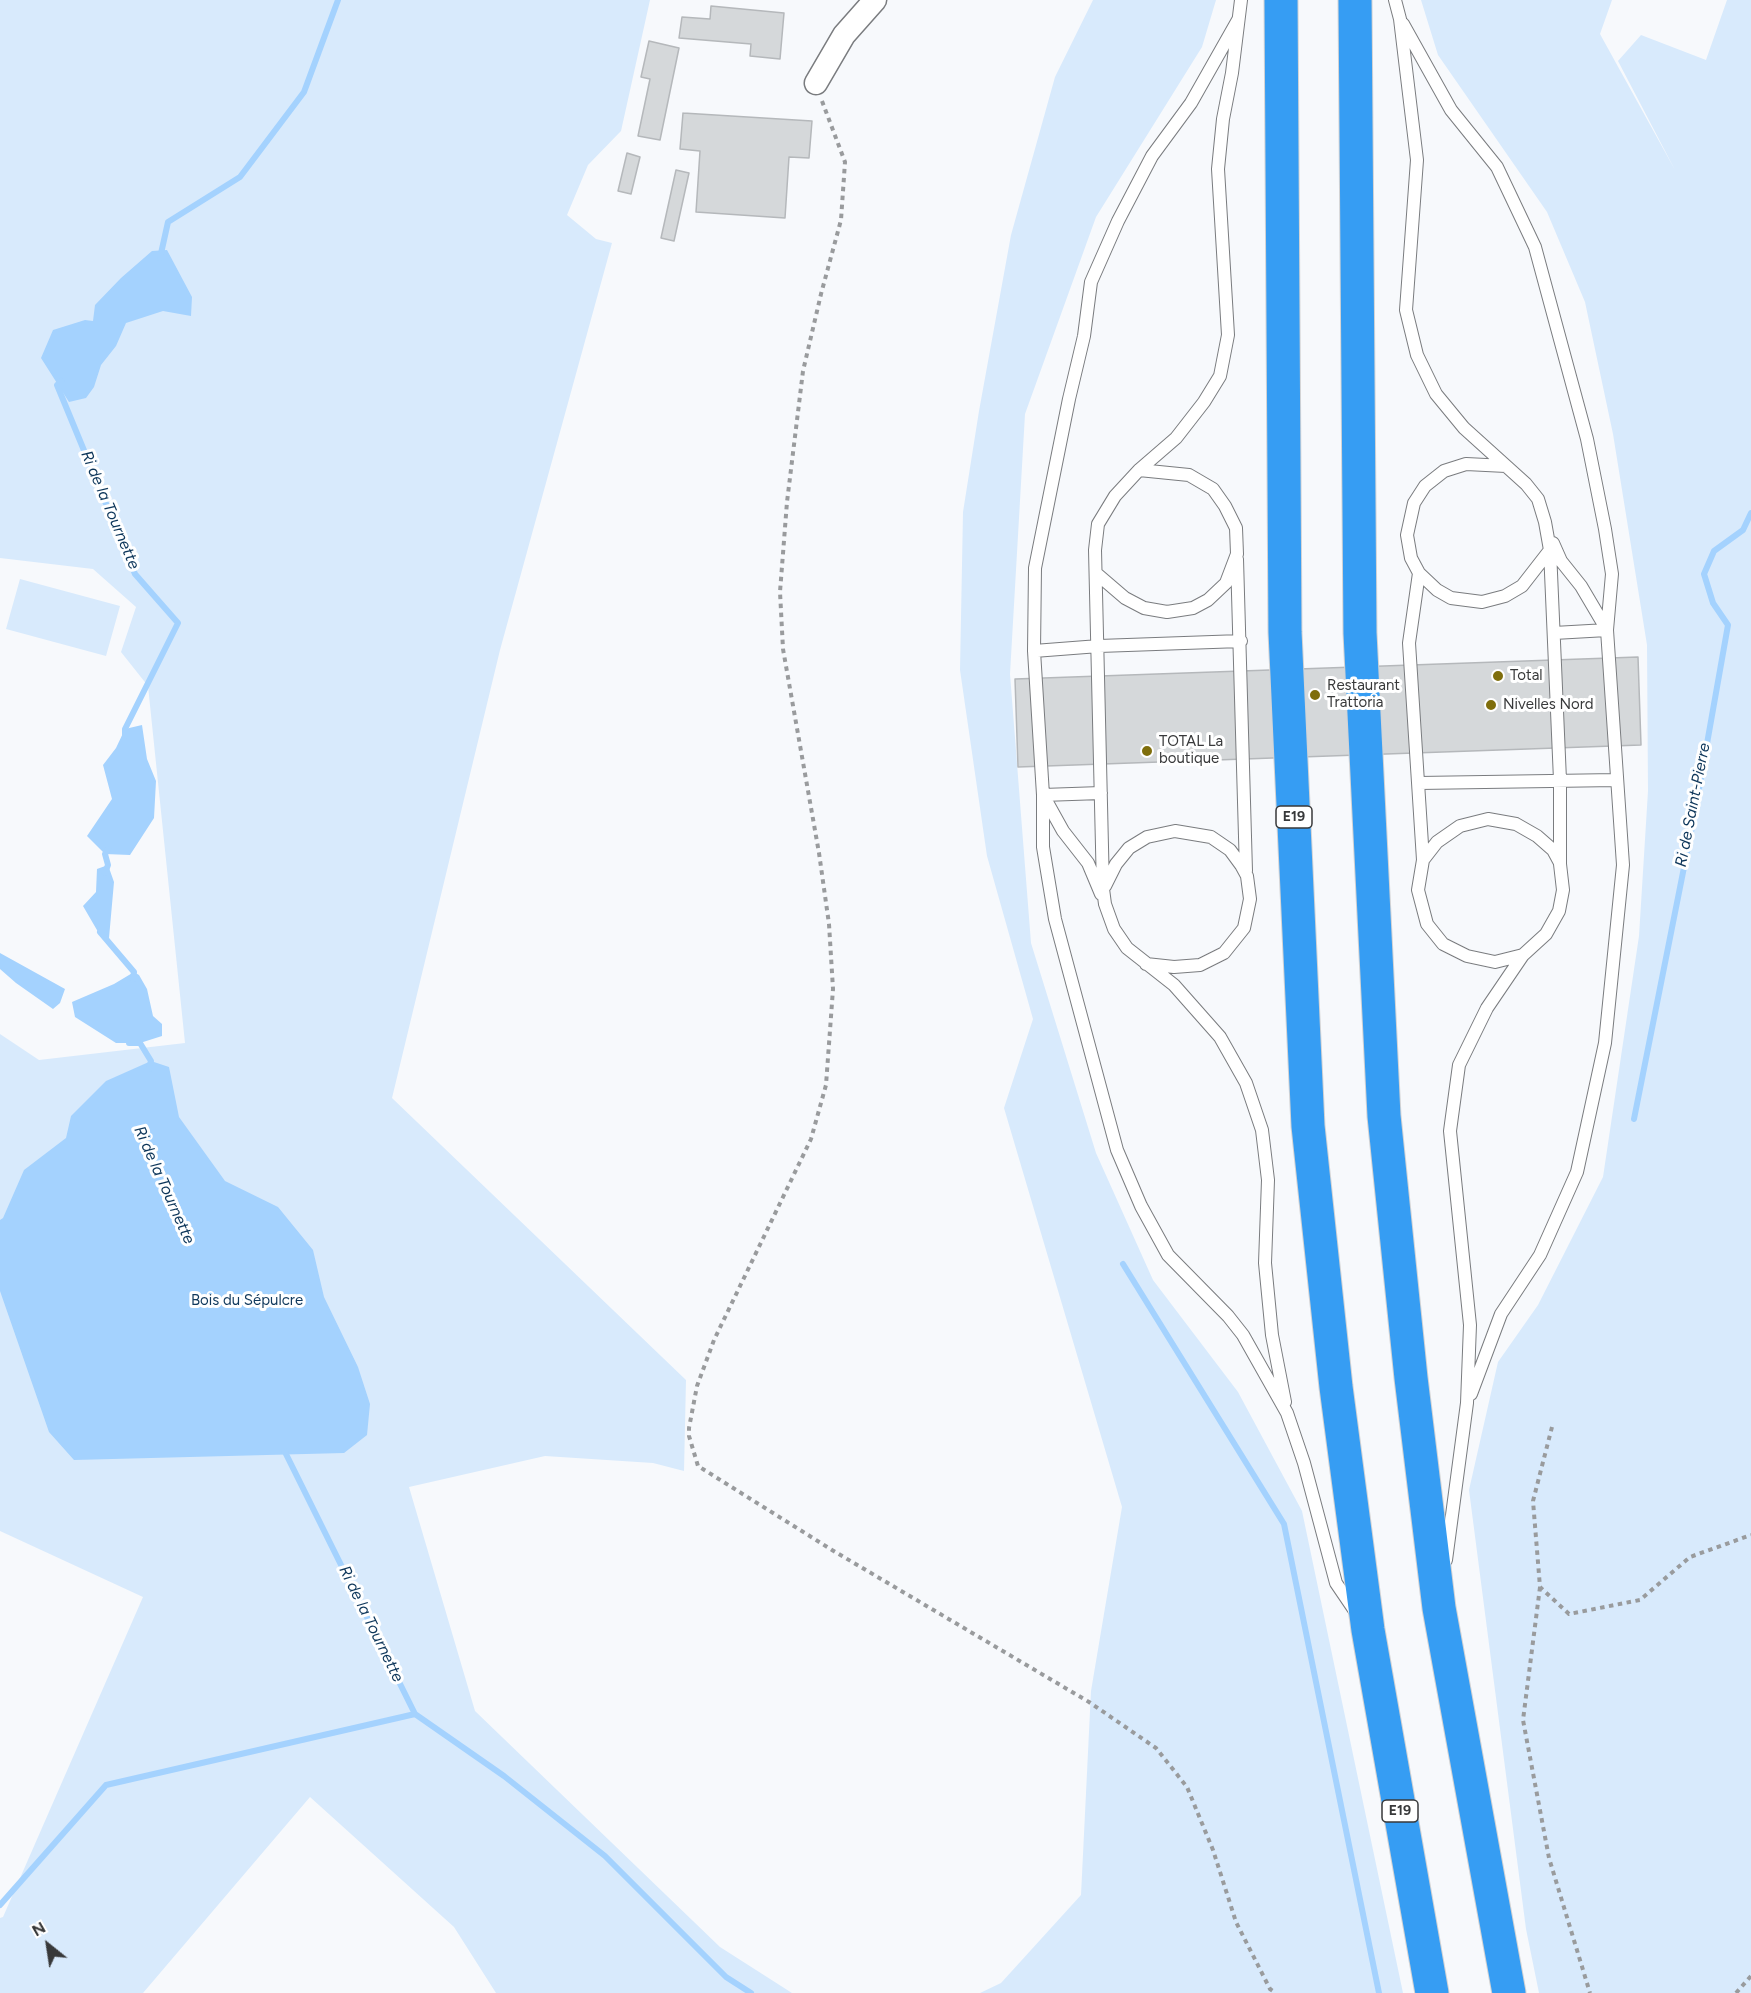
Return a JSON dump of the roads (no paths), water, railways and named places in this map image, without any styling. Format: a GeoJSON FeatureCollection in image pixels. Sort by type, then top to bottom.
{"type":"FeatureCollection","features":[{"type":"Feature","properties":{"kind":"highway","name":"E19"},"geometry":{"type":"LineString","coordinates":[[1281,0],[1285,632],[1308,1126],[1336,1387],[1368,1630],[1432,1993]]}},
{"type":"Feature","properties":{"kind":"highway"},"geometry":{"type":"LineString","coordinates":[[1355,0],[1360,633],[1384,1116],[1411,1378],[1439,1608],[1509,1993]]}},
{"type":"Feature","properties":{"kind":"street"},"geometry":{"type":"LineString","coordinates":[[816,83],[844,35],[875,0]]}},
{"type":"Feature","properties":{"kind":"lane"},"geometry":{"type":"LineString","coordinates":[[1105,904],[1095,550],[1098,524],[1115,496],[1139,470],[1176,438],[1204,402],[1220,376],[1228,335],[1218,169],[1241,0]]}},
{"type":"Feature","properties":{"kind":"lane"},"geometry":{"type":"LineString","coordinates":[[1395,0],[1400,19],[1417,160],[1406,310],[1417,355],[1436,394],[1464,428],[1526,484],[1538,499],[1561,561],[1581,586],[1607,630]]}},
{"type":"Feature","properties":{"kind":"lane"},"geometry":{"type":"LineString","coordinates":[[1400,19],[1451,110],[1497,167],[1535,247],[1587,439],[1612,574],[1607,630],[1623,865],[1605,1043],[1577,1172],[1540,1256],[1501,1314],[1467,1403]]}},
{"type":"Feature","properties":{"kind":"lane"},"geometry":{"type":"LineString","coordinates":[[1238,20],[1191,103],[1152,156],[1118,221],[1090,282],[1084,336],[1035,568],[1034,651],[1043,795],[1043,847],[1055,919],[1117,1150],[1141,1206],[1168,1256],[1228,1316],[1243,1335],[1287,1413]]}},
{"type":"Feature","properties":{"kind":"lane"},"geometry":{"type":"LineString","coordinates":[[1506,466],[1466,464],[1444,471],[1425,486],[1414,503],[1407,535],[1411,558],[1419,573],[1437,590],[1451,598],[1482,602],[1505,596],[1522,586],[1550,550]]}},
{"type":"Feature","properties":{"kind":"lane"},"geometry":{"type":"LineString","coordinates":[[1139,470],[1189,475],[1213,489],[1236,528],[1246,876],[1250,899],[1244,928],[1224,953],[1200,965],[1174,967],[1144,964]]}},
{"type":"Feature","properties":{"kind":"lane"},"geometry":{"type":"LineString","coordinates":[[1439,1608],[1467,1403],[1470,1325],[1450,1131],[1459,1065],[1487,1008],[1524,955],[1546,934],[1559,911],[1563,890],[1560,864],[1560,780],[1550,550],[1545,522]]}},
{"type":"Feature","properties":{"kind":"lane"},"geometry":{"type":"LineString","coordinates":[[1097,574],[1125,598],[1144,608],[1167,612],[1193,608],[1208,600],[1226,583],[1237,554]]}},
{"type":"Feature","properties":{"kind":"lane"},"geometry":{"type":"LineString","coordinates":[[1419,573],[1409,643],[1423,860],[1418,890],[1426,924],[1443,944],[1467,956],[1495,962],[1524,955]]}},
{"type":"Feature","properties":{"kind":"lane"},"geometry":{"type":"LineString","coordinates":[[1554,633],[1607,630]]}},
{"type":"Feature","properties":{"kind":"lane"},"geometry":{"type":"LineString","coordinates":[[1034,651],[1099,646],[1240,641]]}},
{"type":"Feature","properties":{"kind":"lane"},"geometry":{"type":"LineString","coordinates":[[1419,783],[1616,780]]}},
{"type":"Feature","properties":{"kind":"lane"},"geometry":{"type":"LineString","coordinates":[[1043,795],[1101,793]]}},
{"type":"Feature","properties":{"kind":"lane"},"geometry":{"type":"LineString","coordinates":[[1043,795],[1063,831],[1088,863],[1114,929],[1127,948],[1144,964],[1174,985],[1220,1037],[1246,1083],[1262,1130],[1268,1180],[1265,1263],[1272,1335],[1287,1413],[1304,1463],[1335,1582],[1368,1630]]}},
{"type":"Feature","properties":{"kind":"lane"},"geometry":{"type":"LineString","coordinates":[[1423,860],[1437,842],[1460,826],[1488,819],[1516,824],[1537,836],[1553,850],[1560,864]]}},
{"type":"Feature","properties":{"kind":"lane"},"geometry":{"type":"LineString","coordinates":[[1103,889],[1116,864],[1129,848],[1147,837],[1175,831],[1211,837],[1230,850],[1246,876]]}},
{"type":"Feature","properties":{"kind":"water"},"geometry":{"type":"Polygon","coordinates":[[[167,250],[192,297],[191,316],[163,311],[126,323],[116,346],[101,365],[94,387],[86,398],[69,402],[41,358],[53,330],[85,320],[93,321],[95,305],[121,278],[152,251],[167,250]]]}},
{"type":"Feature","properties":{"kind":"water"},"geometry":{"type":"Polygon","coordinates":[[[142,725],[147,759],[156,781],[154,818],[130,855],[105,854],[87,836],[112,799],[103,765],[116,748],[125,729],[142,725]]]}},
{"type":"Feature","properties":{"kind":"water"},"geometry":{"type":"Polygon","coordinates":[[[108,865],[114,882],[109,938],[101,937],[83,906],[96,892],[97,869],[108,865]]]}},
{"type":"Feature","properties":{"kind":"water"},"geometry":{"type":"Polygon","coordinates":[[[0,953],[65,989],[60,1003],[53,1009],[16,983],[0,969],[0,953]]]}},
{"type":"Feature","properties":{"kind":"water"},"geometry":{"type":"Polygon","coordinates":[[[134,972],[139,975],[147,989],[153,1016],[162,1024],[162,1036],[140,1043],[116,1043],[75,1017],[72,1002],[114,984],[134,972]]]}},
{"type":"Feature","properties":{"kind":"water"},"geometry":{"type":"Polygon","coordinates":[[[151,1061],[169,1067],[179,1117],[225,1181],[278,1207],[313,1250],[324,1297],[358,1367],[370,1404],[367,1435],[344,1453],[74,1460],[49,1432],[0,1291],[0,1220],[3,1218],[24,1170],[66,1138],[71,1116],[106,1081],[151,1061]]]}},
{"type":"Feature","properties":{"kind":"waterway","name":"Ri de la Tournette"},"geometry":{"type":"LineString","coordinates":[[160,258],[168,222],[240,177],[304,92],[338,0]]}},
{"type":"Feature","properties":{"kind":"waterway","name":"Ri de la Tournette"},"geometry":{"type":"LineString","coordinates":[[61,381],[57,385],[135,574],[178,623],[125,729],[125,736]]}},
{"type":"Feature","properties":{"kind":"waterway","name":"Ri de Saint-Pierre"},"geometry":{"type":"LineString","coordinates":[[1634,1119],[1694,817],[1728,625],[1713,603],[1704,574],[1714,551],[1743,530],[1751,513]]}},
{"type":"Feature","properties":{"kind":"waterway","name":"Ri de la Tournette"},"geometry":{"type":"LineString","coordinates":[[105,873],[108,865],[105,854],[108,849]]}},
{"type":"Feature","properties":{"kind":"waterway","name":"Ri de la Tournette"},"geometry":{"type":"LineString","coordinates":[[100,932],[134,972],[133,979]]}},
{"type":"Feature","properties":{"kind":"waterway","name":"Ri de la Tournette"},"geometry":{"type":"LineString","coordinates":[[129,1043],[140,1043],[151,1061],[149,1069]]}},
{"type":"Feature","properties":{"kind":"waterway"},"geometry":{"type":"LineString","coordinates":[[1123,1264],[1284,1524],[1379,1993]]}},
{"type":"Feature","properties":{"kind":"waterway","name":"Ri de la Tournette"},"geometry":{"type":"LineString","coordinates":[[284,1450],[415,1714],[504,1776],[605,1856],[726,1977],[751,1993]]}},
{"type":"Feature","properties":{"kind":"waterway"},"geometry":{"type":"LineString","coordinates":[[0,1905],[106,1785],[415,1714]]}},
{"type":"Feature","properties":{"kind":"place","name":"Total"},"geometry":{"type":"Point","coordinates":[1498,676]}},
{"type":"Feature","properties":{"kind":"place","name":"Restaurant Trattoria"},"geometry":{"type":"Point","coordinates":[1315,695]}},
{"type":"Feature","properties":{"kind":"place","name":"Nivelles Nord"},"geometry":{"type":"Point","coordinates":[1491,705]}},
{"type":"Feature","properties":{"kind":"place","name":"TOTAL La boutique"},"geometry":{"type":"Point","coordinates":[1147,751]}},
{"type":"Feature","properties":{"kind":"park label","name":"Bois du Sépulcre"},"geometry":{"type":"Point","coordinates":[247,1301]}}]}
